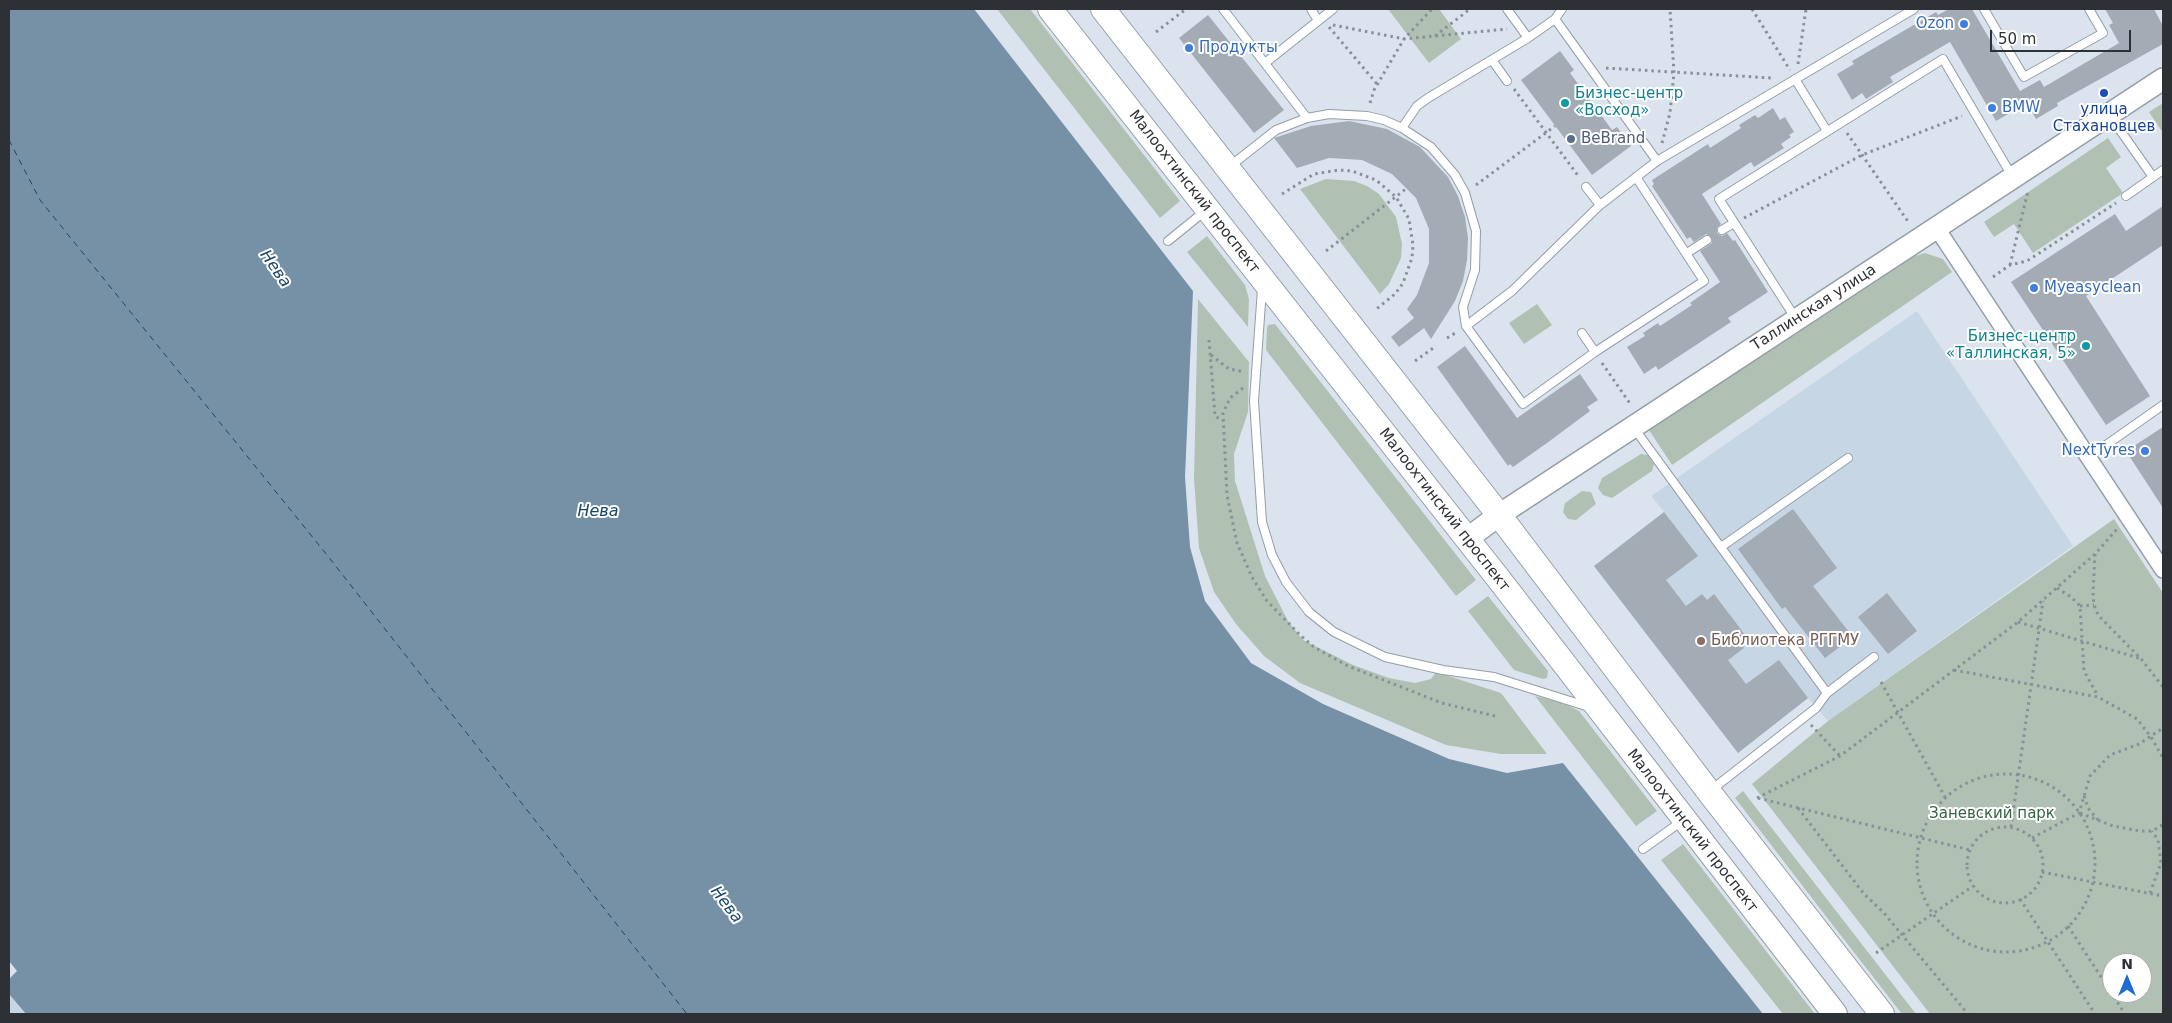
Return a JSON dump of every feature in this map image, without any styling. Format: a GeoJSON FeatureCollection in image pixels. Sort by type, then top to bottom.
{"type":"FeatureCollection","features":[{"type":"Feature","properties":{"kind":"main road","name":"Малоохтинский проспект"},"geometry":{"type":"LineString","coordinates":[[1050,9],[1467,539],[1835,1014]]}},
{"type":"Feature","properties":{"kind":"main road"},"geometry":{"type":"LineString","coordinates":[[1103,9],[1499,515],[1709,792],[1882,1014]]}},
{"type":"Feature","properties":{"kind":"street","name":"Таллинская улица"},"geometry":{"type":"LineString","coordinates":[[1467,539],[1499,515],[1936,227],[2021,182],[2109,114],[2163,79]]}},
{"type":"Feature","properties":{"kind":"street"},"geometry":{"type":"LineString","coordinates":[[1936,227],[2163,570]]}},
{"type":"Feature","properties":{"kind":"lane"},"geometry":{"type":"LineString","coordinates":[[1223,9],[1307,118]]}},
{"type":"Feature","properties":{"kind":"lane"},"geometry":{"type":"LineString","coordinates":[[1311,9],[1317,19]]}},
{"type":"Feature","properties":{"kind":"lane"},"geometry":{"type":"LineString","coordinates":[[1265,63],[1317,19],[1333,9]]}},
{"type":"Feature","properties":{"kind":"lane"},"geometry":{"type":"LineString","coordinates":[[1507,9],[1528,38]]}},
{"type":"Feature","properties":{"kind":"lane"},"geometry":{"type":"LineString","coordinates":[[1402,128],[1417,106],[1528,38],[1555,19],[1562,9]]}},
{"type":"Feature","properties":{"kind":"lane"},"geometry":{"type":"LineString","coordinates":[[1466,326],[1512,291],[1600,205],[1657,161],[1914,9]]}},
{"type":"Feature","properties":{"kind":"lane"},"geometry":{"type":"LineString","coordinates":[[1984,9],[2024,78],[2103,33],[2089,9]]}},
{"type":"Feature","properties":{"kind":"lane"},"geometry":{"type":"LineString","coordinates":[[1555,19],[1657,161]]}},
{"type":"Feature","properties":{"kind":"lane"},"geometry":{"type":"LineString","coordinates":[[1797,320],[1719,199],[1943,59],[1974,111],[2021,182]]}},
{"type":"Feature","properties":{"kind":"lane"},"geometry":{"type":"LineString","coordinates":[[1492,60],[1507,81]]}},
{"type":"Feature","properties":{"kind":"lane"},"geometry":{"type":"LineString","coordinates":[[1795,79],[1827,131]]}},
{"type":"Feature","properties":{"kind":"lane"},"geometry":{"type":"LineString","coordinates":[[1228,168],[1276,130],[1307,118],[1329,114],[1367,116],[1402,128],[1424,142],[1443,159],[1465,193],[1472,212],[1477,250],[1473,279],[1463,307],[1466,326],[1523,404],[1595,352],[1704,281],[1636,177]]}},
{"type":"Feature","properties":{"kind":"lane"},"geometry":{"type":"LineString","coordinates":[[2109,114],[2153,177]]}},
{"type":"Feature","properties":{"kind":"lane"},"geometry":{"type":"LineString","coordinates":[[2126,196],[2163,170]]}},
{"type":"Feature","properties":{"kind":"lane"},"geometry":{"type":"LineString","coordinates":[[1586,187],[1600,205]]}},
{"type":"Feature","properties":{"kind":"lane"},"geometry":{"type":"LineString","coordinates":[[1168,240],[1207,209]]}},
{"type":"Feature","properties":{"kind":"lane"},"geometry":{"type":"LineString","coordinates":[[1722,230],[1734,223]]}},
{"type":"Feature","properties":{"kind":"lane"},"geometry":{"type":"LineString","coordinates":[[1687,253],[1707,240]]}},
{"type":"Feature","properties":{"kind":"lane"},"geometry":{"type":"LineString","coordinates":[[1263,278],[1254,401],[1256,454],[1262,522],[1272,555],[1286,582],[1309,612],[1334,632],[1385,657],[1443,670],[1494,677],[1598,710]]}},
{"type":"Feature","properties":{"kind":"lane"},"geometry":{"type":"LineString","coordinates":[[1582,333],[1595,352]]}},
{"type":"Feature","properties":{"kind":"lane"},"geometry":{"type":"LineString","coordinates":[[2089,457],[2163,405]]}},
{"type":"Feature","properties":{"kind":"lane"},"geometry":{"type":"LineString","coordinates":[[1638,424],[1721,546],[1827,693]]}},
{"type":"Feature","properties":{"kind":"lane"},"geometry":{"type":"LineString","coordinates":[[1721,546],[1848,458]]}},
{"type":"Feature","properties":{"kind":"lane"},"geometry":{"type":"LineString","coordinates":[[1709,792],[1804,718],[1816,708],[1827,693],[1874,657]]}},
{"type":"Feature","properties":{"kind":"lane"},"geometry":{"type":"LineString","coordinates":[[1644,849],[1684,820]]}},
{"type":"Feature","properties":{"kind":"path"},"geometry":{"type":"LineString","coordinates":[[1156,32],[1186,9]]}},
{"type":"Feature","properties":{"kind":"path"},"geometry":{"type":"LineString","coordinates":[[1367,116],[1377,84],[1404,39],[1432,9]]}},
{"type":"Feature","properties":{"kind":"path"},"geometry":{"type":"LineString","coordinates":[[1434,37],[1470,9]]}},
{"type":"Feature","properties":{"kind":"path"},"geometry":{"type":"LineString","coordinates":[[1657,161],[1670,113],[1674,73],[1670,9]]}},
{"type":"Feature","properties":{"kind":"path"},"geometry":{"type":"LineString","coordinates":[[1752,9],[1795,79]]}},
{"type":"Feature","properties":{"kind":"path"},"geometry":{"type":"LineString","coordinates":[[1795,79],[1806,9]]}},
{"type":"Feature","properties":{"kind":"path"},"geometry":{"type":"LineString","coordinates":[[1377,84],[1326,24],[1404,39],[1520,28]]}},
{"type":"Feature","properties":{"kind":"path"},"geometry":{"type":"LineString","coordinates":[[1588,66],[1674,73],[1795,79]]}},
{"type":"Feature","properties":{"kind":"path"},"geometry":{"type":"LineString","coordinates":[[1507,81],[1586,187]]}},
{"type":"Feature","properties":{"kind":"path"},"geometry":{"type":"LineString","coordinates":[[1734,223],[1862,155],[1974,111]]}},
{"type":"Feature","properties":{"kind":"path"},"geometry":{"type":"LineString","coordinates":[[1840,123],[1909,223]]}},
{"type":"Feature","properties":{"kind":"path"},"geometry":{"type":"LineString","coordinates":[[1465,193],[1555,126]]}},
{"type":"Feature","properties":{"kind":"path"},"geometry":{"type":"LineString","coordinates":[[1282,194],[1302,179],[1314,174],[1339,170],[1352,171],[1376,180],[1396,197],[1403,208],[1412,232],[1412,258],[1403,283],[1395,294],[1374,311]]}},
{"type":"Feature","properties":{"kind":"path"},"geometry":{"type":"LineString","coordinates":[[2010,265],[2021,182]]}},
{"type":"Feature","properties":{"kind":"path"},"geometry":{"type":"LineString","coordinates":[[1326,251],[1407,188]]}},
{"type":"Feature","properties":{"kind":"path"},"geometry":{"type":"LineString","coordinates":[[1993,277],[2010,265],[2027,261],[2126,196]]}},
{"type":"Feature","properties":{"kind":"path"},"geometry":{"type":"LineString","coordinates":[[1210,340],[1215,416],[1223,421]]}},
{"type":"Feature","properties":{"kind":"path"},"geometry":{"type":"LineString","coordinates":[[1415,361],[1436,346]]}},
{"type":"Feature","properties":{"kind":"path"},"geometry":{"type":"LineString","coordinates":[[1595,352],[1638,424]]}},
{"type":"Feature","properties":{"kind":"path"},"geometry":{"type":"LineString","coordinates":[[1211,355],[1229,369],[1245,372],[1256,379],[1230,398],[1224,407],[1223,421],[1227,495],[1232,530],[1252,577],[1267,601],[1289,626],[1314,647],[1348,666],[1442,703],[1499,718]]}},
{"type":"Feature","properties":{"kind":"path"},"geometry":{"type":"LineString","coordinates":[[1970,850],[1757,798],[1840,756],[2018,622],[2095,554],[2110,538]]}},
{"type":"Feature","properties":{"kind":"path"},"geometry":{"type":"LineString","coordinates":[[2095,554],[2094,605],[2098,615],[2142,660],[2163,687]]}},
{"type":"Feature","properties":{"kind":"path"},"geometry":{"type":"LineString","coordinates":[[2057,588],[2071,597],[2080,606],[2084,672],[2098,697]]}},
{"type":"Feature","properties":{"kind":"path"},"geometry":{"type":"LineString","coordinates":[[2011,827],[2043,601]]}},
{"type":"Feature","properties":{"kind":"path"},"geometry":{"type":"LineString","coordinates":[[2080,606],[2094,605]]}},
{"type":"Feature","properties":{"kind":"path"},"geometry":{"type":"LineString","coordinates":[[2018,622],[2142,660]]}},
{"type":"Feature","properties":{"kind":"path"},"geometry":{"type":"LineString","coordinates":[[1954,670],[2098,697],[2137,719],[2151,737],[2163,758]]}},
{"type":"Feature","properties":{"kind":"path"},"geometry":{"type":"LineString","coordinates":[[1882,682],[1945,797]]}},
{"type":"Feature","properties":{"kind":"path"},"geometry":{"type":"LineString","coordinates":[[1804,718],[1840,756]]}},
{"type":"Feature","properties":{"kind":"path"},"geometry":{"type":"LineString","coordinates":[[2032,838],[2079,813],[2090,776],[2110,755],[2151,737],[2163,728]]}},
{"type":"Feature","properties":{"kind":"path"},"geometry":{"type":"LineString","coordinates":[[1993,775],[2019,775],[2037,780],[2053,788],[2068,799],[2079,813],[2088,828],[2093,845],[2095,863],[2093,880],[2083,905],[2068,926],[2048,941],[2031,948],[1994,951],[1976,946],[1960,938],[1945,927],[1933,914],[1926,902],[1918,877],[1917,864],[1920,838],[1930,816],[1945,797],[1967,783],[1993,775]]}},
{"type":"Feature","properties":{"kind":"path"},"geometry":{"type":"LineString","coordinates":[[2084,793],[2088,808],[2099,821]]}},
{"type":"Feature","properties":{"kind":"path"},"geometry":{"type":"LineString","coordinates":[[1798,808],[1864,894],[1902,935],[1968,1014]]}},
{"type":"Feature","properties":{"kind":"path"},"geometry":{"type":"LineString","coordinates":[[2079,813],[2126,829],[2152,831],[2161,826],[2163,820]]}},
{"type":"Feature","properties":{"kind":"path"},"geometry":{"type":"LineString","coordinates":[[1998,827],[2011,827],[2022,831],[2032,838],[2039,848],[2042,872],[2034,888],[2020,899],[1999,902],[1989,899],[1973,886],[1967,868],[1970,850],[1976,840],[1986,831],[1998,827]]}},
{"type":"Feature","properties":{"kind":"path"},"geometry":{"type":"LineString","coordinates":[[2150,893],[2161,863],[2158,840],[2152,831]]}},
{"type":"Feature","properties":{"kind":"path"},"geometry":{"type":"LineString","coordinates":[[2042,872],[2093,880],[2163,896]]}},
{"type":"Feature","properties":{"kind":"path"},"geometry":{"type":"LineString","coordinates":[[1876,953],[1973,886]]}},
{"type":"Feature","properties":{"kind":"path"},"geometry":{"type":"LineString","coordinates":[[2020,899],[2095,1014]]}},
{"type":"Feature","properties":{"kind":"path"},"geometry":{"type":"LineString","coordinates":[[2068,926],[2125,1014]]}},
{"type":"Feature","properties":{"kind":"shaded area"},"geometry":{"type":"Polygon","coordinates":[[[1917,311],[2073,546],[1828,721],[1808,698],[1738,753],[1594,566],[1664,512],[1651,496],[1917,311]]]}},
{"type":"Feature","properties":{"kind":"shaded area"},"geometry":{"type":"Polygon","coordinates":[[[9,994],[26,1014],[9,1014],[9,994]]]}},
{"type":"Feature","properties":{"kind":"green space"},"geometry":{"type":"Polygon","coordinates":[[[997,9],[1030,9],[1180,201],[1160,218],[997,9]]]}},
{"type":"Feature","properties":{"kind":"green space"},"geometry":{"type":"Polygon","coordinates":[[[1388,9],[1439,9],[1461,39],[1429,63],[1388,9]]]}},
{"type":"Feature","properties":{"kind":"green space"},"geometry":{"type":"Polygon","coordinates":[[[2163,103],[2163,133],[2149,112],[2163,103]]]}},
{"type":"Feature","properties":{"kind":"green space"},"geometry":{"type":"Polygon","coordinates":[[[2108,138],[2121,157],[2106,168],[2123,193],[2033,253],[2014,224],[1994,237],[1984,222],[2108,138]]]}},
{"type":"Feature","properties":{"kind":"green space"},"geometry":{"type":"Polygon","coordinates":[[[1326,179],[1354,181],[1367,186],[1379,194],[1396,217],[1402,244],[1401,258],[1389,284],[1380,294],[1300,189],[1326,179]]]}},
{"type":"Feature","properties":{"kind":"green space"},"geometry":{"type":"Polygon","coordinates":[[[1207,236],[1245,285],[1249,299],[1248,327],[1187,252],[1207,236]]]}},
{"type":"Feature","properties":{"kind":"green space"},"geometry":{"type":"Polygon","coordinates":[[[1925,253],[1943,259],[1952,272],[1672,465],[1649,430],[1915,256],[1925,253]]]}},
{"type":"Feature","properties":{"kind":"green space"},"geometry":{"type":"Polygon","coordinates":[[[1198,299],[1249,362],[1248,412],[1234,454],[1235,481],[1265,576],[1288,621],[1303,640],[1353,665],[1389,678],[1415,683],[1431,679],[1436,672],[1501,693],[1547,754],[1501,754],[1446,745],[1300,683],[1264,656],[1236,624],[1214,592],[1199,548],[1194,479],[1198,299]]]}},
{"type":"Feature","properties":{"kind":"green space"},"geometry":{"type":"Polygon","coordinates":[[[1537,304],[1552,325],[1524,344],[1509,323],[1537,304]]]}},
{"type":"Feature","properties":{"kind":"green space"},"geometry":{"type":"Polygon","coordinates":[[[1275,324],[1476,580],[1456,596],[1266,350],[1268,325],[1275,324]]]}},
{"type":"Feature","properties":{"kind":"green space"},"geometry":{"type":"Polygon","coordinates":[[[1641,454],[1648,455],[1654,464],[1652,471],[1612,498],[1603,495],[1598,488],[1602,478],[1641,454]]]}},
{"type":"Feature","properties":{"kind":"green space"},"geometry":{"type":"Polygon","coordinates":[[[1582,491],[1591,492],[1596,504],[1576,520],[1568,519],[1563,512],[1565,503],[1582,491]]]}},
{"type":"Feature","properties":{"kind":"green space","name":"Заневский парк"},"geometry":{"type":"Polygon","coordinates":[[[2114,519],[2163,593],[2163,1014],[1930,1014],[1752,784],[1828,721],[2114,519]]]}},
{"type":"Feature","properties":{"kind":"green space"},"geometry":{"type":"Polygon","coordinates":[[[1488,596],[1548,671],[1547,678],[1543,679],[1514,670],[1468,611],[1488,596]]]}},
{"type":"Feature","properties":{"kind":"green space"},"geometry":{"type":"Polygon","coordinates":[[[1535,696],[1563,703],[1579,711],[1657,811],[1636,826],[1535,696]]]}},
{"type":"Feature","properties":{"kind":"green space"},"geometry":{"type":"Polygon","coordinates":[[[1743,791],[1916,1014],[1902,1014],[1825,915],[1735,798],[1743,791]]]}},
{"type":"Feature","properties":{"kind":"green space"},"geometry":{"type":"Polygon","coordinates":[[[1683,844],[1815,1014],[1783,1014],[1661,860],[1683,844]]]}},
{"type":"Feature","properties":{"kind":"water","name":"Нева"},"geometry":{"type":"Polygon","coordinates":[[[9,9],[974,9],[1193,291],[1185,477],[1190,547],[1205,601],[1251,663],[1323,704],[1449,759],[1507,773],[1563,763],[1763,1014],[26,1014],[9,994],[9,979],[17,971],[9,961],[9,9]]]}},
{"type":"Feature","properties":{"kind":"building"},"geometry":{"type":"Polygon","coordinates":[[[1949,9],[1972,9],[2020,91],[2040,80],[2044,87],[2119,43],[2109,25],[2113,23],[2105,9],[2154,9],[2163,26],[2163,44],[2057,103],[2058,106],[2036,119],[2027,103],[1996,121],[1950,42],[1890,77],[1893,82],[1866,99],[1862,93],[1852,100],[1837,74],[1854,64],[1852,61],[1936,12],[1938,15],[1949,9]]]}},
{"type":"Feature","properties":{"kind":"building"},"geometry":{"type":"Polygon","coordinates":[[[1208,15],[1284,110],[1254,133],[1179,38],[1208,15]]]}},
{"type":"Feature","properties":{"kind":"building","name":"Бизнес-центр «Восход»"},"geometry":{"type":"Polygon","coordinates":[[[1560,51],[1574,70],[1570,73],[1612,130],[1617,127],[1631,146],[1592,175],[1521,80],[1560,51]]]}},
{"type":"Feature","properties":{"kind":"building"},"geometry":{"type":"Polygon","coordinates":[[[1773,108],[1780,120],[1785,117],[1794,132],[1789,135],[1791,137],[1781,144],[1784,148],[1754,167],[1751,162],[1702,194],[1721,224],[1717,228],[1717,233],[1722,236],[1727,233],[1733,241],[1735,240],[1768,292],[1728,318],[1731,322],[1658,370],[1656,366],[1644,374],[1627,347],[1645,336],[1643,333],[1658,323],[1660,326],[1692,305],[1690,303],[1720,282],[1700,251],[1712,243],[1711,237],[1706,234],[1694,242],[1690,237],[1687,239],[1652,186],[1654,184],[1652,180],[1708,144],[1710,148],[1741,128],[1739,125],[1755,115],[1758,118],[1773,108]]]}},
{"type":"Feature","properties":{"kind":"building"},"geometry":{"type":"Polygon","coordinates":[[[1349,121],[1387,129],[1420,147],[1448,177],[1458,196],[1465,217],[1468,238],[1467,260],[1463,281],[1455,301],[1431,339],[1424,328],[1399,347],[1391,337],[1414,318],[1407,309],[1417,295],[1429,263],[1429,229],[1416,198],[1392,174],[1362,160],[1329,158],[1297,168],[1274,138],[1311,126],[1349,121]]]}},
{"type":"Feature","properties":{"kind":"building","name":"Бизнес-центр «Таллинская, 5»"},"geometry":{"type":"Polygon","coordinates":[[[2163,206],[2163,245],[2086,296],[2150,396],[2106,425],[2011,282],[2115,214],[2126,231],[2163,206]]]}},
{"type":"Feature","properties":{"kind":"building"},"geometry":{"type":"Polygon","coordinates":[[[1465,346],[1517,418],[1580,374],[1598,400],[1587,407],[1590,411],[1547,443],[1513,467],[1510,464],[1508,466],[1437,367],[1465,346]]]}},
{"type":"Feature","properties":{"kind":"building"},"geometry":{"type":"Polygon","coordinates":[[[2163,427],[2163,508],[2126,451],[2163,427]]]}},
{"type":"Feature","properties":{"kind":"building"},"geometry":{"type":"Polygon","coordinates":[[[1793,509],[1837,568],[1813,586],[1853,637],[1825,658],[1785,607],[1782,609],[1738,549],[1793,509]]]}},
{"type":"Feature","properties":{"kind":"building"},"geometry":{"type":"Polygon","coordinates":[[[1664,512],[1698,556],[1666,580],[1686,606],[1702,594],[1707,600],[1714,594],[1746,636],[1739,642],[1744,648],[1728,660],[1746,684],[1779,660],[1808,698],[1738,753],[1594,566],[1664,512]]]}},
{"type":"Feature","properties":{"kind":"building"},"geometry":{"type":"Polygon","coordinates":[[[1887,593],[1917,631],[1888,654],[1858,617],[1887,593]]]}},
{"type":"Feature","properties":{"kind":"ferry route"},"geometry":{"type":"LineString","coordinates":[[9,140],[40,200],[327,555],[687,1014]]}},
{"type":"Feature","properties":{"kind":"place","name":"Ozon"},"geometry":{"type":"Point","coordinates":[1964,24]}},
{"type":"Feature","properties":{"kind":"place","name":"Продукты"},"geometry":{"type":"Point","coordinates":[1189,48]}},
{"type":"Feature","properties":{"kind":"place","name":"улица Стахановцев"},"geometry":{"type":"Point","coordinates":[2104,93]}},
{"type":"Feature","properties":{"kind":"place","name":"Бизнес-центр «Восход»"},"geometry":{"type":"Point","coordinates":[1565,103]}},
{"type":"Feature","properties":{"kind":"place","name":"BMW"},"geometry":{"type":"Point","coordinates":[1992,108]}},
{"type":"Feature","properties":{"kind":"place","name":"BeBrand"},"geometry":{"type":"Point","coordinates":[1571,139]}},
{"type":"Feature","properties":{"kind":"place","name":"Myeasyclean"},"geometry":{"type":"Point","coordinates":[2034,288]}},
{"type":"Feature","properties":{"kind":"place","name":"Бизнес-центр «Таллинская, 5»"},"geometry":{"type":"Point","coordinates":[2086,346]}},
{"type":"Feature","properties":{"kind":"place","name":"NextTyres"},"geometry":{"type":"Point","coordinates":[2145,451]}},
{"type":"Feature","properties":{"kind":"place","name":"Библиотека РГГМУ"},"geometry":{"type":"Point","coordinates":[1701,641]}}]}
